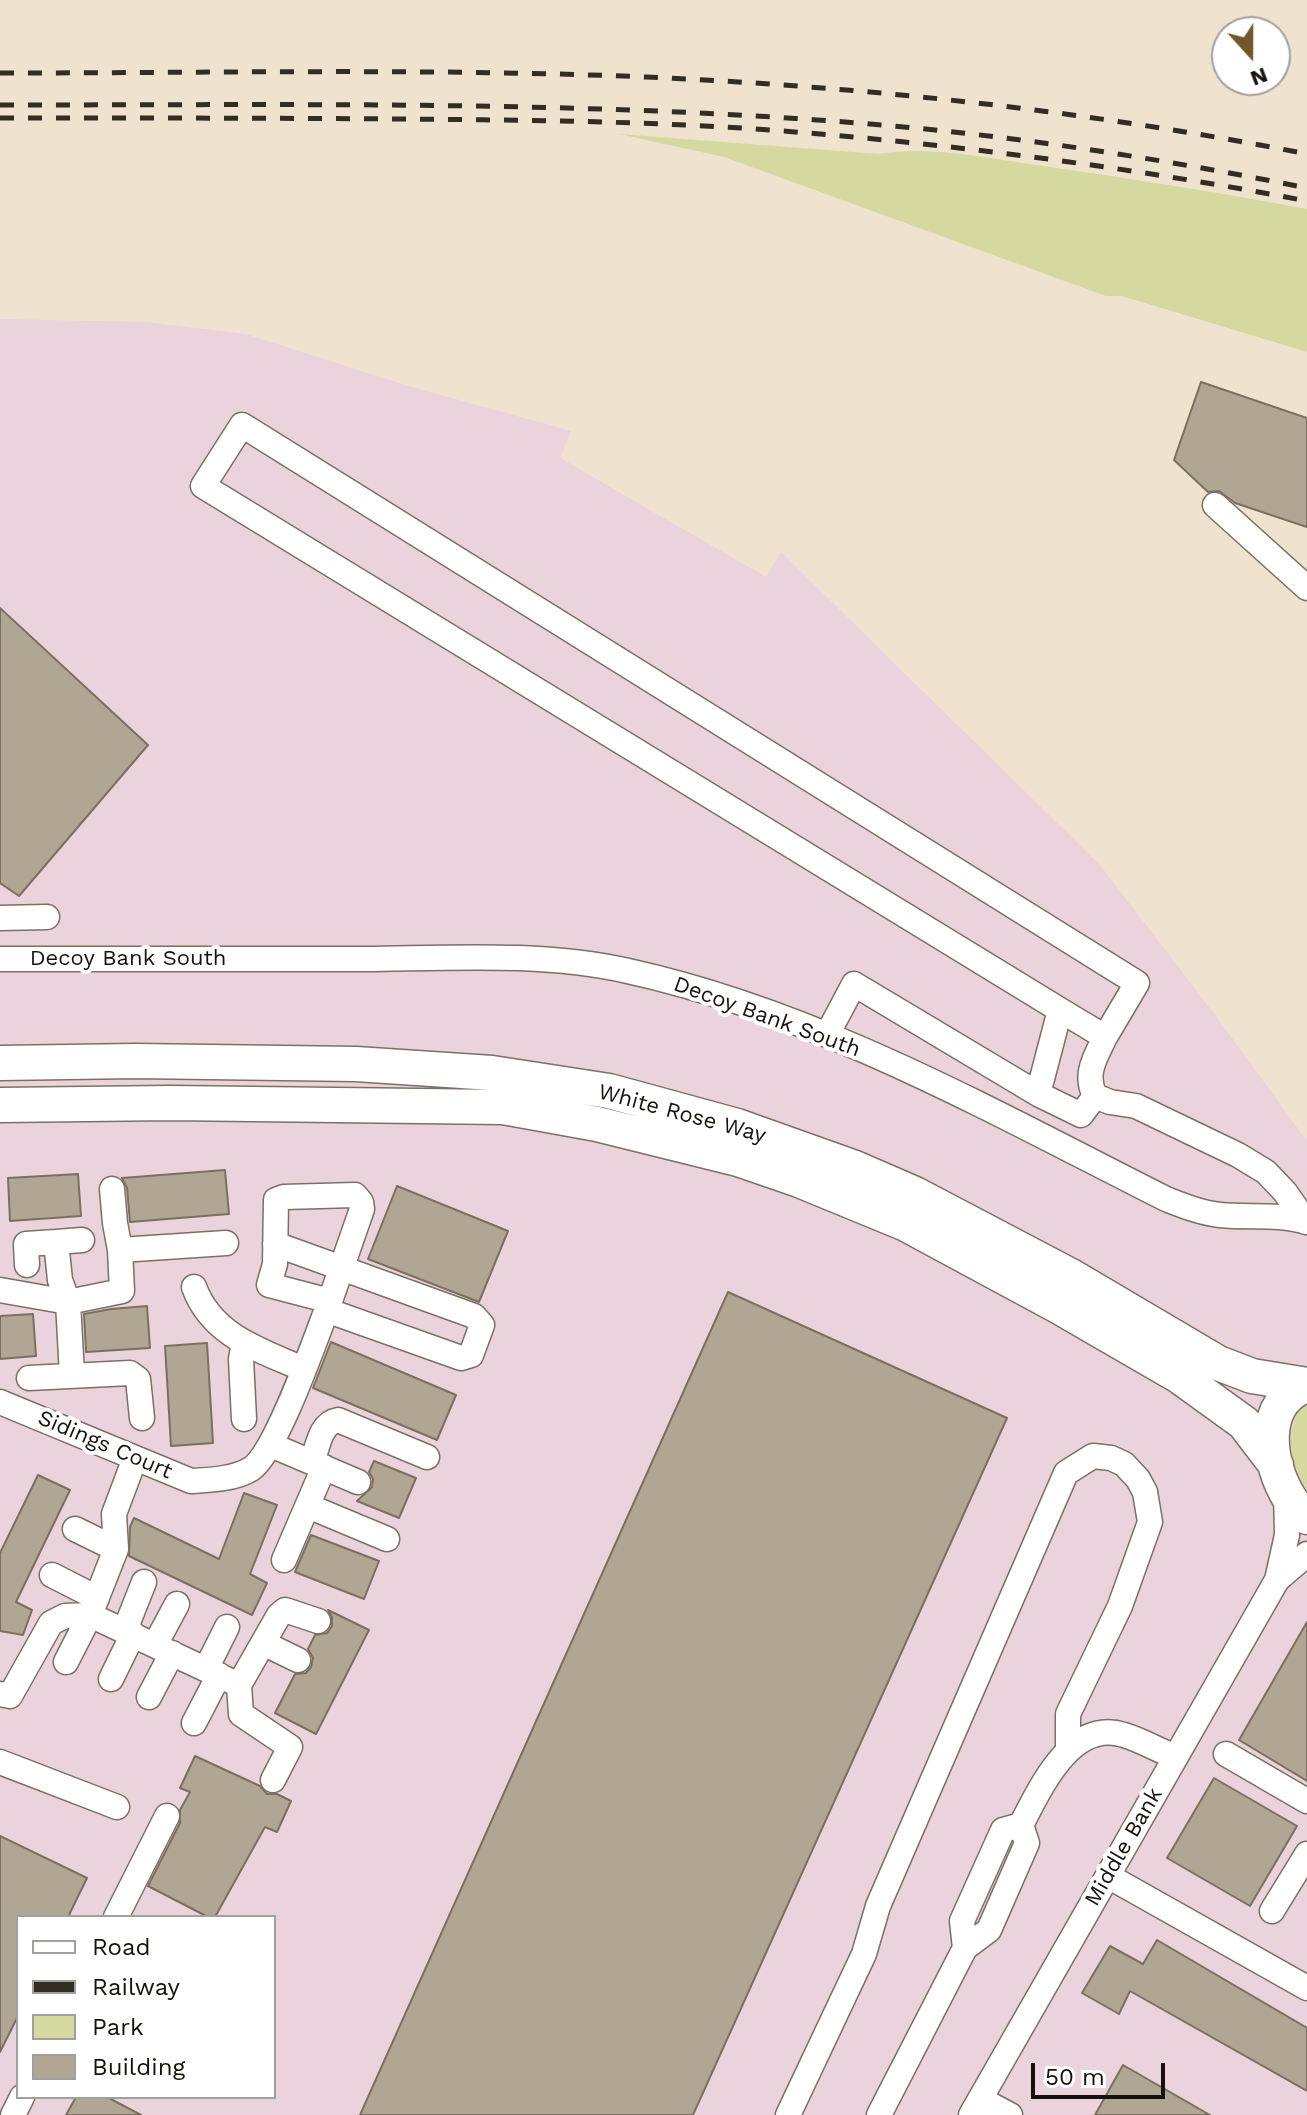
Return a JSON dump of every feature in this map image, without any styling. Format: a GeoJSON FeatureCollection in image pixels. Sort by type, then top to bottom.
{"type":"FeatureCollection","features":[{"type":"Feature","properties":{"kind":"highway","name":"White Rose Way"},"geometry":{"type":"LineString","coordinates":[[0,1063],[356,1064],[492,1073],[609,1091],[737,1126],[855,1168],[915,1194],[1069,1275],[1218,1363],[1252,1376],[1307,1385]]}},
{"type":"Feature","properties":{"kind":"highway","name":"White Rose Way"},"geometry":{"type":"LineString","coordinates":[[0,1105],[170,1103],[503,1107],[597,1124],[738,1159],[799,1180],[906,1224],[1179,1376],[1244,1423],[1290,1491]]}},
{"type":"Feature","properties":{"kind":"highway","name":"White Rose Way"},"geometry":{"type":"LineString","coordinates":[[1290,1491],[1272,1445],[1273,1418],[1282,1399],[1292,1390],[1307,1385]]}},
{"type":"Feature","properties":{"kind":"street"},"geometry":{"type":"LineString","coordinates":[[1105,1037],[203,486],[242,425],[1137,983],[1093,1062],[1089,1084],[1095,1096],[1136,1106],[1238,1155],[1266,1172],[1306,1222]]}},
{"type":"Feature","properties":{"kind":"street"},"geometry":{"type":"LineString","coordinates":[[1215,505],[1307,588]]}},
{"type":"Feature","properties":{"kind":"street"},"geometry":{"type":"LineString","coordinates":[[0,918],[47,917]]}},
{"type":"Feature","properties":{"kind":"street","name":"Decoy Bank South"},"geometry":{"type":"LineString","coordinates":[[0,959],[509,958],[625,970],[702,989],[827,1035],[908,1070],[1166,1199],[1198,1211],[1220,1215],[1278,1216],[1306,1222]]}},
{"type":"Feature","properties":{"kind":"street"},"geometry":{"type":"LineString","coordinates":[[827,1035],[854,984],[1038,1094],[1081,1115],[1095,1096]]}},
{"type":"Feature","properties":{"kind":"street"},"geometry":{"type":"LineString","coordinates":[[1038,1094],[1060,1010]]}},
{"type":"Feature","properties":{"kind":"street"},"geometry":{"type":"LineString","coordinates":[[0,1290],[68,1302],[122,1291],[112,1189]]}},
{"type":"Feature","properties":{"kind":"street","name":"Sidings Court"},"geometry":{"type":"LineString","coordinates":[[0,1402],[191,1481],[221,1479],[252,1468],[271,1445],[317,1335],[362,1209],[361,1202],[355,1195],[284,1197],[276,1200],[275,1244]]}},
{"type":"Feature","properties":{"kind":"street"},"geometry":{"type":"LineString","coordinates":[[27,1265],[26,1244],[82,1240]]}},
{"type":"Feature","properties":{"kind":"street"},"geometry":{"type":"LineString","coordinates":[[56,1242],[60,1280],[68,1302],[72,1375]]}},
{"type":"Feature","properties":{"kind":"street"},"geometry":{"type":"LineString","coordinates":[[120,1250],[226,1243]]}},
{"type":"Feature","properties":{"kind":"street"},"geometry":{"type":"LineString","coordinates":[[275,1244],[341,1267],[474,1316],[482,1325],[471,1355],[461,1358],[269,1285],[275,1264],[275,1244]]}},
{"type":"Feature","properties":{"kind":"street"},"geometry":{"type":"LineString","coordinates":[[194,1287],[198,1298],[219,1325],[244,1343],[303,1369]]}},
{"type":"Feature","properties":{"kind":"street"},"geometry":{"type":"LineString","coordinates":[[244,1343],[241,1359],[244,1419]]}},
{"type":"Feature","properties":{"kind":"street"},"geometry":{"type":"LineString","coordinates":[[29,1378],[135,1375],[142,1418]]}},
{"type":"Feature","properties":{"kind":"street"},"geometry":{"type":"LineString","coordinates":[[284,1560],[308,1506],[325,1426],[330,1422],[338,1420],[427,1457]]}},
{"type":"Feature","properties":{"kind":"street"},"geometry":{"type":"LineString","coordinates":[[271,1445],[358,1482]]}},
{"type":"Feature","properties":{"kind":"street"},"geometry":{"type":"LineString","coordinates":[[788,2115],[864,1954],[878,1906],[1066,1473],[1093,1456],[1111,1458],[1124,1464],[1138,1479],[1145,1492],[1150,1522],[1120,1606],[1068,1714],[1068,1749]]}},
{"type":"Feature","properties":{"kind":"street"},"geometry":{"type":"LineString","coordinates":[[66,1662],[94,1606],[116,1549],[114,1514],[135,1458]]}},
{"type":"Feature","properties":{"kind":"street","name":"Middle Bank"},"geometry":{"type":"LineString","coordinates":[[975,2107],[1277,1580],[1287,1535],[1290,1491]]}},
{"type":"Feature","properties":{"kind":"street"},"geometry":{"type":"LineString","coordinates":[[308,1506],[387,1539]]}},
{"type":"Feature","properties":{"kind":"street"},"geometry":{"type":"LineString","coordinates":[[75,1529],[116,1549]]}},
{"type":"Feature","properties":{"kind":"street","name":"Middle Bank"},"geometry":{"type":"LineString","coordinates":[[1277,1580],[1307,1554]]}},
{"type":"Feature","properties":{"kind":"street"},"geometry":{"type":"LineString","coordinates":[[52,1575],[146,1640],[221,1676]]}},
{"type":"Feature","properties":{"kind":"street"},"geometry":{"type":"LineString","coordinates":[[144,1582],[149,1697]]}},
{"type":"Feature","properties":{"kind":"street"},"geometry":{"type":"LineString","coordinates":[[111,1679],[177,1604]]}},
{"type":"Feature","properties":{"kind":"street"},"geometry":{"type":"LineString","coordinates":[[0,1694],[10,1696],[51,1623],[94,1606]]}},
{"type":"Feature","properties":{"kind":"street"},"geometry":{"type":"LineString","coordinates":[[194,1723],[221,1676],[263,1643],[285,1610],[318,1621]]}},
{"type":"Feature","properties":{"kind":"street"},"geometry":{"type":"LineString","coordinates":[[227,1627],[221,1676],[241,1714],[290,1747],[273,1780]]}},
{"type":"Feature","properties":{"kind":"street"},"geometry":{"type":"LineString","coordinates":[[263,1643],[298,1660]]}},
{"type":"Feature","properties":{"kind":"street"},"geometry":{"type":"LineString","coordinates":[[879,2115],[965,1948],[1021,1825],[1048,1774],[1068,1749],[1106,1732],[1122,1734],[1175,1757]]}},
{"type":"Feature","properties":{"kind":"street"},"geometry":{"type":"LineString","coordinates":[[1226,1754],[1307,1801]]}},
{"type":"Feature","properties":{"kind":"street"},"geometry":{"type":"LineString","coordinates":[[0,1762],[117,1807]]}},
{"type":"Feature","properties":{"kind":"street"},"geometry":{"type":"LineString","coordinates":[[117,1915],[167,1816]]}},
{"type":"Feature","properties":{"kind":"street"},"geometry":{"type":"LineString","coordinates":[[1272,1911],[1307,1854]]}},
{"type":"Feature","properties":{"kind":"street"},"geometry":{"type":"LineString","coordinates":[[1108,1876],[1307,1988]]}},
{"type":"Feature","properties":{"kind":"street"},"geometry":{"type":"LineString","coordinates":[[975,2107],[1010,2115]]}},
{"type":"Feature","properties":{"kind":"shaded area"},"geometry":{"type":"Polygon","coordinates":[[[0,319],[145,322],[246,334],[405,385],[571,431],[560,458],[766,577],[781,552],[1100,865],[1307,1141],[1307,2115],[0,2115],[0,319]]]}},
{"type":"Feature","properties":{"kind":"green space"},"geometry":{"type":"Polygon","coordinates":[[[619,134],[879,154],[916,151],[957,154],[1307,209],[1307,352],[1122,296],[1106,296],[724,157],[619,134]]]}},
{"type":"Feature","properties":{"kind":"green space"},"geometry":{"type":"Polygon","coordinates":[[[1307,1401],[1306,1488],[1296,1467],[1291,1432],[1299,1411],[1307,1401]]]}},
{"type":"Feature","properties":{"kind":"building"},"geometry":{"type":"Polygon","coordinates":[[[1201,382],[1307,418],[1307,527],[1235,503],[1219,491],[1208,492],[1174,460],[1201,382]]]}},
{"type":"Feature","properties":{"kind":"building"},"geometry":{"type":"Polygon","coordinates":[[[0,608],[148,745],[19,896],[0,883],[0,608]]]}},
{"type":"Feature","properties":{"kind":"building"},"geometry":{"type":"Polygon","coordinates":[[[225,1170],[229,1214],[130,1222],[127,1188],[122,1178],[225,1170]]]}},
{"type":"Feature","properties":{"kind":"building"},"geometry":{"type":"Polygon","coordinates":[[[78,1174],[81,1216],[10,1221],[8,1178],[78,1174]]]}},
{"type":"Feature","properties":{"kind":"building"},"geometry":{"type":"Polygon","coordinates":[[[397,1186],[508,1231],[479,1302],[368,1259],[397,1186]]]}},
{"type":"Feature","properties":{"kind":"building"},"geometry":{"type":"Polygon","coordinates":[[[728,1292],[1007,1418],[693,2115],[360,2115],[728,1292]]]}},
{"type":"Feature","properties":{"kind":"building"},"geometry":{"type":"Polygon","coordinates":[[[147,1306],[150,1348],[86,1352],[84,1314],[147,1306]]]}},
{"type":"Feature","properties":{"kind":"building"},"geometry":{"type":"Polygon","coordinates":[[[33,1314],[36,1356],[0,1359],[0,1316],[33,1314]]]}},
{"type":"Feature","properties":{"kind":"building"},"geometry":{"type":"Polygon","coordinates":[[[331,1342],[456,1395],[437,1440],[313,1388],[331,1342]]]}},
{"type":"Feature","properties":{"kind":"building"},"geometry":{"type":"Polygon","coordinates":[[[207,1343],[213,1443],[171,1446],[165,1346],[207,1343]]]}},
{"type":"Feature","properties":{"kind":"building"},"geometry":{"type":"Polygon","coordinates":[[[374,1461],[416,1478],[399,1518],[357,1501],[372,1487],[373,1479],[369,1472],[374,1461]]]}},
{"type":"Feature","properties":{"kind":"building"},"geometry":{"type":"Polygon","coordinates":[[[38,1475],[70,1490],[16,1602],[32,1610],[23,1635],[0,1631],[0,1553],[38,1475]]]}},
{"type":"Feature","properties":{"kind":"building"},"geometry":{"type":"Polygon","coordinates":[[[244,1493],[277,1505],[250,1574],[267,1583],[252,1615],[129,1556],[130,1527],[134,1518],[219,1559],[244,1493]]]}},
{"type":"Feature","properties":{"kind":"building"},"geometry":{"type":"Polygon","coordinates":[[[311,1535],[379,1561],[364,1599],[295,1572],[311,1535]]]}},
{"type":"Feature","properties":{"kind":"building"},"geometry":{"type":"Polygon","coordinates":[[[328,1610],[369,1630],[316,1734],[275,1713],[295,1674],[306,1673],[311,1667],[313,1658],[308,1649],[315,1635],[327,1633],[332,1626],[328,1610]]]}},
{"type":"Feature","properties":{"kind":"building"},"geometry":{"type":"Polygon","coordinates":[[[1307,1622],[1307,1781],[1239,1740],[1307,1622]]]}},
{"type":"Feature","properties":{"kind":"building"},"geometry":{"type":"Polygon","coordinates":[[[195,1756],[260,1786],[267,1794],[277,1794],[291,1801],[277,1832],[265,1827],[216,1915],[204,1915],[148,1886],[180,1823],[180,1810],[190,1792],[180,1788],[195,1756]]]}},
{"type":"Feature","properties":{"kind":"building"},"geometry":{"type":"Polygon","coordinates":[[[1214,1778],[1297,1826],[1250,1906],[1167,1858],[1214,1778]]]}},
{"type":"Feature","properties":{"kind":"building"},"geometry":{"type":"Polygon","coordinates":[[[0,1836],[87,1878],[69,1915],[16,1915],[16,2020],[0,2052],[0,1836]]]}},
{"type":"Feature","properties":{"kind":"building"},"geometry":{"type":"Polygon","coordinates":[[[1157,1940],[1307,2028],[1307,2091],[1130,1991],[1119,2014],[1082,1993],[1110,1946],[1143,1964],[1157,1940]]]}},
{"type":"Feature","properties":{"kind":"building"},"geometry":{"type":"Polygon","coordinates":[[[1123,2065],[1210,2115],[1095,2115],[1123,2065]]]}},
{"type":"Feature","properties":{"kind":"building"},"geometry":{"type":"Polygon","coordinates":[[[75,2099],[111,2099],[141,2115],[66,2115],[75,2099]]]}},
{"type":"Feature","properties":{"kind":"railway"},"geometry":{"type":"LineString","coordinates":[[0,73],[485,73],[729,81],[895,94],[1061,113],[1307,154]]}},
{"type":"Feature","properties":{"kind":"railway"},"geometry":{"type":"LineString","coordinates":[[0,105],[544,107],[762,116],[925,129],[1035,142],[1199,167],[1307,188]]}},
{"type":"Feature","properties":{"kind":"railway"},"geometry":{"type":"LineString","coordinates":[[0,118],[490,120],[724,127],[906,142],[1040,158],[1307,201]]}}]}
